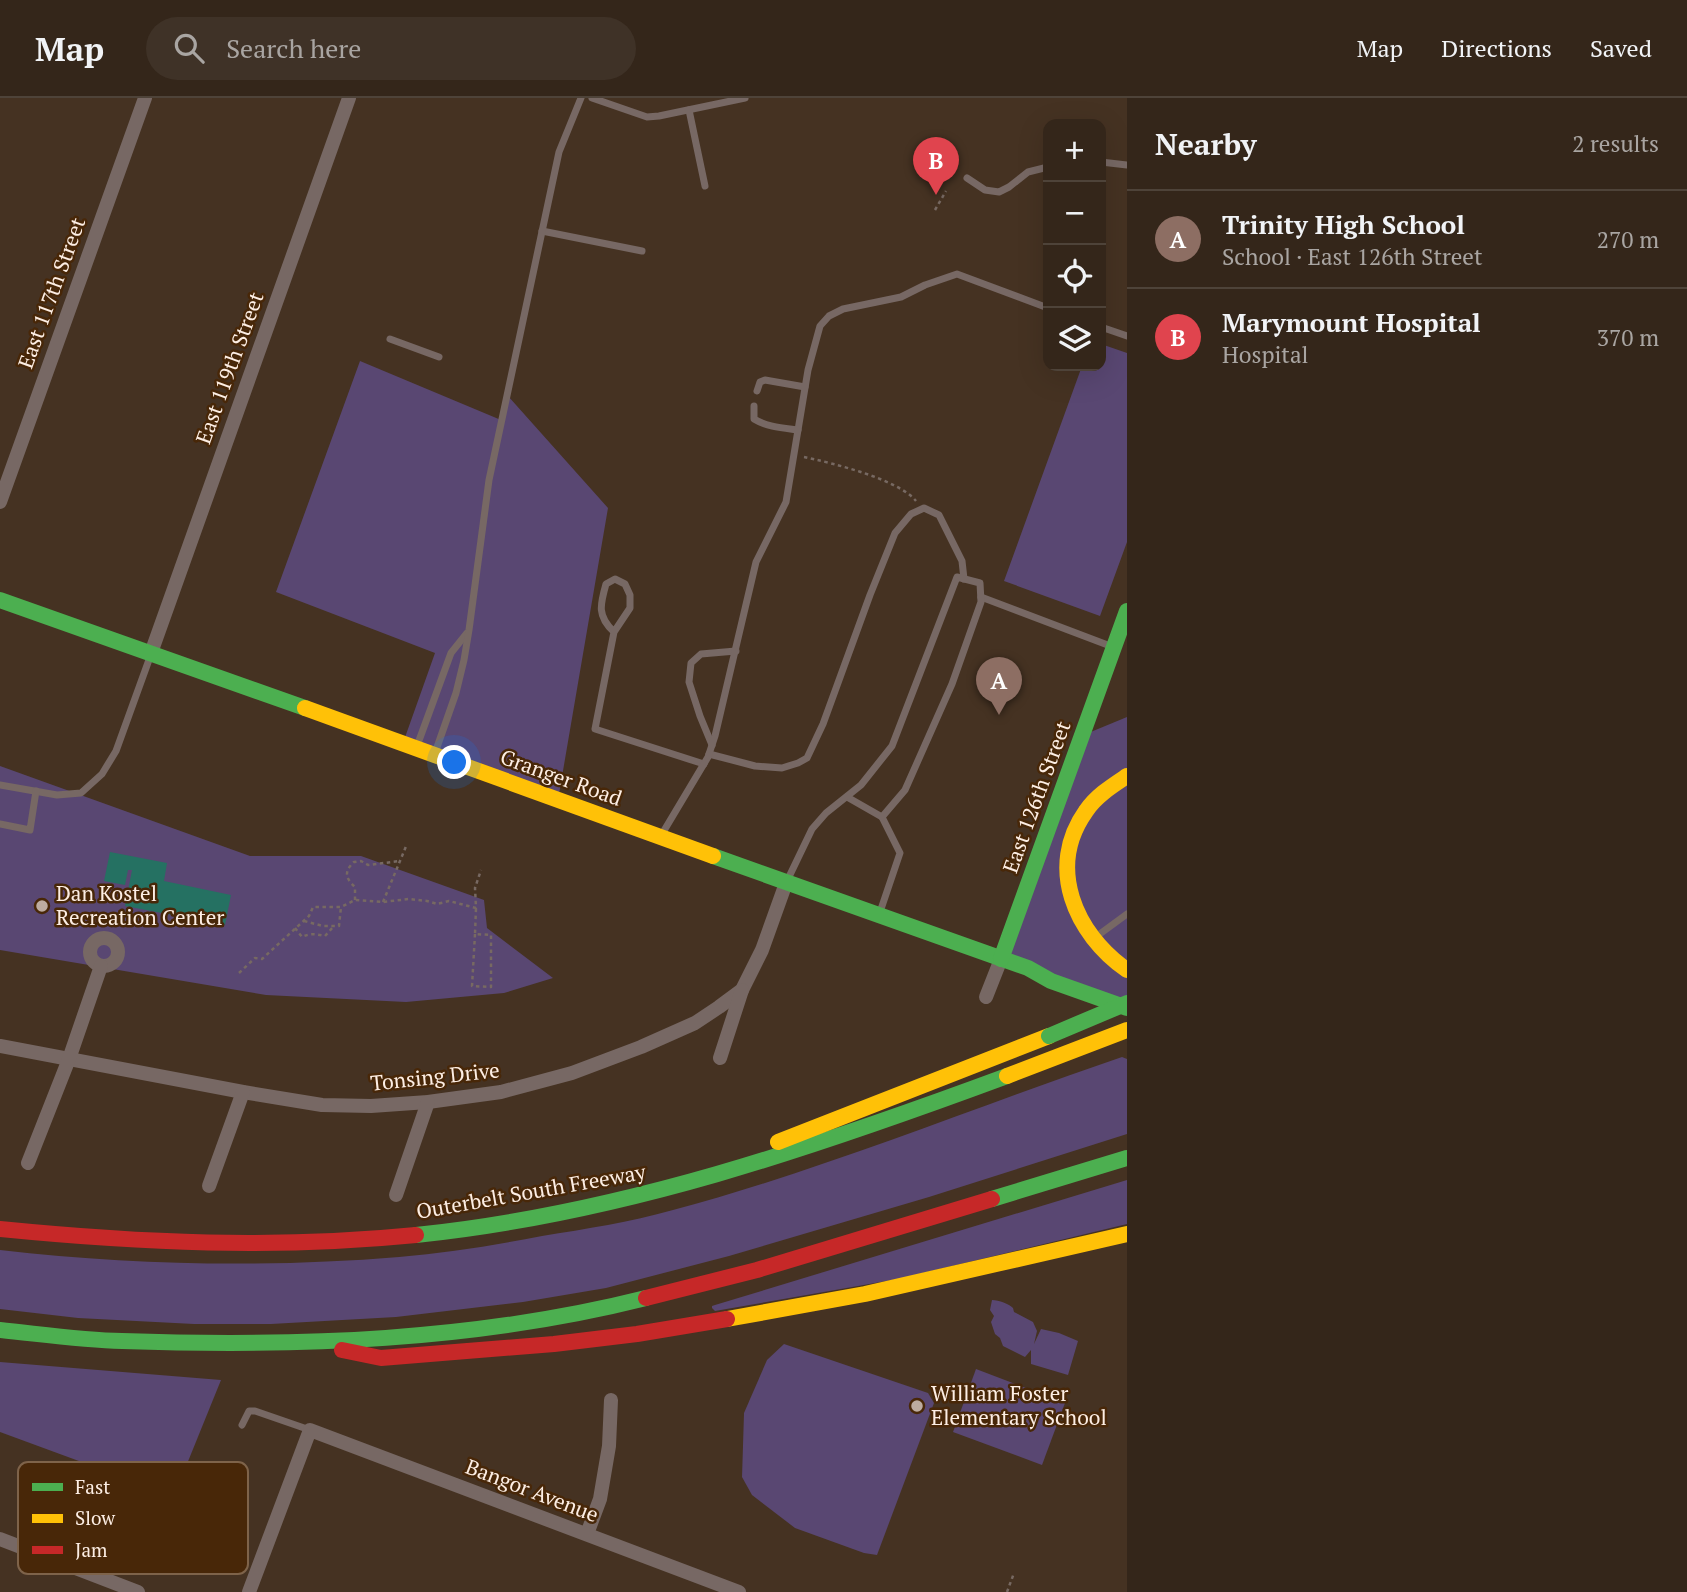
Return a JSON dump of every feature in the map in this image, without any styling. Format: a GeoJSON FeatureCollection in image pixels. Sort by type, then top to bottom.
{"type":"FeatureCollection","features":[{"type":"Feature","properties":{"kind":"main road","name":"Granger Road"},"geometry":{"type":"LineString","coordinates":[[0,600],[1001,959],[1028,968],[1055,972],[1127,997]]}},
{"type":"Feature","properties":{"kind":"main road","name":"East 126th Street"},"geometry":{"type":"LineString","coordinates":[[1001,959],[1126,618]]}},
{"type":"Feature","properties":{"kind":"main road"},"geometry":{"type":"LineString","coordinates":[[1127,776],[1113,784],[1086,808],[1076,824],[1066,860],[1069,894],[1076,911],[1094,939],[1110,957],[1127,970]]}},
{"type":"Feature","properties":{"kind":"main road","name":"Granger Road"},"geometry":{"type":"LineString","coordinates":[[1028,968],[1051,981],[1127,1005]]}},
{"type":"Feature","properties":{"kind":"main road"},"geometry":{"type":"LineString","coordinates":[[678,1186],[818,1125],[1127,1005]]}},
{"type":"Feature","properties":{"kind":"main road","name":"Outerbelt South Freeway"},"geometry":{"type":"LineString","coordinates":[[0,1229],[160,1242],[233,1244],[408,1236],[488,1226],[576,1210],[678,1186],[782,1156],[1127,1030]]}},
{"type":"Feature","properties":{"kind":"main road"},"geometry":{"type":"LineString","coordinates":[[0,1330],[120,1341],[303,1343],[412,1337],[478,1329],[614,1306],[757,1270],[1127,1158]]}},
{"type":"Feature","properties":{"kind":"main road"},"geometry":{"type":"LineString","coordinates":[[303,1343],[381,1358],[554,1344],[637,1334],[853,1297],[1127,1234]]}},
{"type":"Feature","properties":{"kind":"street","name":"East 117th Street"},"geometry":{"type":"LineString","coordinates":[[0,502],[145,98]]}},
{"type":"Feature","properties":{"kind":"street","name":"East 119th Street"},"geometry":{"type":"LineString","coordinates":[[151,653],[349,98]]}},
{"type":"Feature","properties":{"kind":"street","name":"Tonsing Drive"},"geometry":{"type":"LineString","coordinates":[[0,1046],[322,1105],[371,1106],[428,1102],[501,1092],[572,1073],[641,1047],[695,1023],[742,990],[762,950],[786,883]]}},
{"type":"Feature","properties":{"kind":"street","name":"East 126th Street"},"geometry":{"type":"LineString","coordinates":[[986,997],[1001,959]]}},
{"type":"Feature","properties":{"kind":"street"},"geometry":{"type":"LineString","coordinates":[[28,1163],[69,1059],[101,966]]}},
{"type":"Feature","properties":{"kind":"street"},"geometry":{"type":"LineString","coordinates":[[720,1058],[742,990]]}},
{"type":"Feature","properties":{"kind":"street"},"geometry":{"type":"LineString","coordinates":[[209,1186],[243,1092]]}},
{"type":"Feature","properties":{"kind":"street"},"geometry":{"type":"LineString","coordinates":[[396,1195],[428,1102]]}},
{"type":"Feature","properties":{"kind":"street"},"geometry":{"type":"LineString","coordinates":[[587,1534],[600,1499],[610,1446],[611,1400]]}},
{"type":"Feature","properties":{"kind":"street"},"geometry":{"type":"LineString","coordinates":[[249,1592],[310,1430]]}},
{"type":"Feature","properties":{"kind":"street","name":"Bangor Avenue"},"geometry":{"type":"LineString","coordinates":[[310,1430],[739,1592]]}},
{"type":"Feature","properties":{"kind":"street"},"geometry":{"type":"LineString","coordinates":[[0,1539],[18,1546]]}},
{"type":"Feature","properties":{"kind":"street"},"geometry":{"type":"LineString","coordinates":[[91,1574],[138,1592]]}},
{"type":"Feature","properties":{"kind":"lane"},"geometry":{"type":"LineString","coordinates":[[434,754],[456,693],[469,630],[489,480],[559,152],[581,98]]}},
{"type":"Feature","properties":{"kind":"lane"},"geometry":{"type":"LineString","coordinates":[[592,98],[647,117],[745,98]]}},
{"type":"Feature","properties":{"kind":"lane"},"geometry":{"type":"LineString","coordinates":[[689,110],[705,186]]}},
{"type":"Feature","properties":{"kind":"lane"},"geometry":{"type":"LineString","coordinates":[[1106,163],[1127,165]]}},
{"type":"Feature","properties":{"kind":"lane"},"geometry":{"type":"LineString","coordinates":[[967,178],[985,190],[999,192],[1028,172],[1043,168]]}},
{"type":"Feature","properties":{"kind":"lane"},"geometry":{"type":"LineString","coordinates":[[542,231],[642,251]]}},
{"type":"Feature","properties":{"kind":"lane"},"geometry":{"type":"LineString","coordinates":[[660,837],[704,764],[712,745],[756,562],[786,502],[808,370],[820,326],[829,316],[843,309],[901,297],[957,274],[1043,306]]}},
{"type":"Feature","properties":{"kind":"lane"},"geometry":{"type":"LineString","coordinates":[[1106,329],[1127,336]]}},
{"type":"Feature","properties":{"kind":"lane"},"geometry":{"type":"LineString","coordinates":[[390,339],[439,357]]}},
{"type":"Feature","properties":{"kind":"lane"},"geometry":{"type":"LineString","coordinates":[[757,391],[760,382],[765,380],[805,387]]}},
{"type":"Feature","properties":{"kind":"lane"},"geometry":{"type":"LineString","coordinates":[[754,406],[754,419],[757,421],[798,430]]}},
{"type":"Feature","properties":{"kind":"lane"},"geometry":{"type":"LineString","coordinates":[[709,754],[755,765],[782,768],[807,758],[823,724],[895,533],[911,514],[923,508],[939,515],[962,561],[964,579]]}},
{"type":"Feature","properties":{"kind":"lane"},"geometry":{"type":"LineString","coordinates":[[786,883],[812,829],[826,813],[861,785],[892,746],[957,577],[980,583],[981,602],[952,684],[905,790],[882,817]]}},
{"type":"Feature","properties":{"kind":"lane"},"geometry":{"type":"LineString","coordinates":[[614,632],[605,622],[601,610],[606,584],[615,579],[625,584],[630,595],[630,608],[614,632],[595,729],[704,764]]}},
{"type":"Feature","properties":{"kind":"lane"},"geometry":{"type":"LineString","coordinates":[[981,597],[1114,648]]}},
{"type":"Feature","properties":{"kind":"lane"},"geometry":{"type":"LineString","coordinates":[[416,747],[451,653],[469,630]]}},
{"type":"Feature","properties":{"kind":"lane"},"geometry":{"type":"LineString","coordinates":[[712,745],[689,682],[691,663],[701,654],[736,651]]}},
{"type":"Feature","properties":{"kind":"lane"},"geometry":{"type":"LineString","coordinates":[[0,785],[57,795],[81,793],[102,774],[116,751],[151,653]]}},
{"type":"Feature","properties":{"kind":"lane"},"geometry":{"type":"LineString","coordinates":[[0,824],[30,830],[36,792]]}},
{"type":"Feature","properties":{"kind":"lane"},"geometry":{"type":"LineString","coordinates":[[847,796],[882,817],[900,853],[878,915]]}},
{"type":"Feature","properties":{"kind":"lane"},"geometry":{"type":"LineString","coordinates":[[1094,939],[1127,914]]}},
{"type":"Feature","properties":{"kind":"lane"},"geometry":{"type":"LineString","coordinates":[[242,1425],[249,1411],[255,1411],[310,1430]]}},
{"type":"Feature","properties":{"kind":"path"},"geometry":{"type":"LineString","coordinates":[[935,210],[946,191]]}},
{"type":"Feature","properties":{"kind":"path"},"geometry":{"type":"LineString","coordinates":[[794,455],[842,466],[894,486],[910,493],[923,508]]}},
{"type":"Feature","properties":{"kind":"path"},"geometry":{"type":"LineString","coordinates":[[383,902],[407,844]]}},
{"type":"Feature","properties":{"kind":"path"},"geometry":{"type":"LineString","coordinates":[[355,900],[355,887],[347,877],[348,867],[361,861],[368,865],[400,861]]}},
{"type":"Feature","properties":{"kind":"path"},"geometry":{"type":"LineString","coordinates":[[475,934],[491,935],[491,987],[472,986],[475,888],[481,870]]}},
{"type":"Feature","properties":{"kind":"path"},"geometry":{"type":"LineString","coordinates":[[239,973],[254,958],[262,959],[309,916],[313,907],[341,907],[355,900],[408,900],[437,904],[449,901],[476,908]]}},
{"type":"Feature","properties":{"kind":"path"},"geometry":{"type":"LineString","coordinates":[[295,928],[302,937],[308,934],[325,936],[334,926],[338,926],[341,907]]}},
{"type":"Feature","properties":{"kind":"path"},"geometry":{"type":"LineString","coordinates":[[304,921],[334,926]]}},
{"type":"Feature","properties":{"kind":"path"},"geometry":{"type":"LineString","coordinates":[[1007,1592],[1014,1573]]}},
{"type":"Feature","properties":{"kind":"shaded area"},"geometry":{"type":"Polygon","coordinates":[[[1106,346],[1127,353],[1127,542],[1100,616],[1004,581],[1080,371],[1106,371],[1106,346]]]}},
{"type":"Feature","properties":{"kind":"shaded area"},"geometry":{"type":"Polygon","coordinates":[[[360,361],[501,420],[507,395],[608,508],[558,800],[403,743],[435,653],[276,592],[360,361]]]}},
{"type":"Feature","properties":{"kind":"shaded area"},"geometry":{"type":"Polygon","coordinates":[[[1127,717],[1127,1003],[1001,959],[1081,736],[1127,717]]]}},
{"type":"Feature","properties":{"kind":"shaded area"},"geometry":{"type":"Polygon","coordinates":[[[0,766],[250,856],[361,856],[484,900],[487,928],[553,978],[504,993],[406,1002],[266,995],[0,950],[0,766]]]}},
{"type":"Feature","properties":{"kind":"shaded area"},"geometry":{"type":"Polygon","coordinates":[[[1122,1057],[1127,1059],[1127,1134],[929,1197],[729,1256],[606,1288],[523,1302],[396,1317],[271,1324],[194,1324],[78,1318],[0,1309],[0,1250],[149,1262],[249,1264],[399,1257],[507,1243],[641,1218],[730,1194],[843,1157],[1122,1057]]]}},
{"type":"Feature","properties":{"kind":"shaded area"},"geometry":{"type":"Polygon","coordinates":[[[1127,1180],[1127,1224],[898,1279],[715,1311],[712,1308],[715,1305],[1127,1180]]]}},
{"type":"Feature","properties":{"kind":"shaded area"},"geometry":{"type":"Polygon","coordinates":[[[992,1300],[1009,1305],[1014,1312],[1033,1322],[1037,1331],[1034,1344],[1041,1329],[1078,1341],[1068,1375],[1031,1364],[1031,1350],[1025,1357],[1003,1346],[991,1322],[994,1316],[990,1310],[992,1300]]]}},
{"type":"Feature","properties":{"kind":"shaded area"},"geometry":{"type":"Polygon","coordinates":[[[784,1344],[928,1393],[934,1403],[877,1555],[864,1553],[795,1528],[752,1495],[742,1477],[744,1413],[767,1360],[784,1344]]]}},
{"type":"Feature","properties":{"kind":"shaded area"},"geometry":{"type":"Polygon","coordinates":[[[0,1362],[221,1380],[188,1462],[82,1462],[0,1432],[0,1362]]]}},
{"type":"Feature","properties":{"kind":"shaded area"},"geometry":{"type":"Polygon","coordinates":[[[976,1369],[1065,1403],[1042,1465],[953,1432],[976,1369]]]}},
{"type":"Feature","properties":{"kind":"water"},"geometry":{"type":"Polygon","coordinates":[[[110,852],[167,863],[164,881],[231,895],[225,925],[125,906],[132,870],[128,870],[125,885],[104,881],[110,852]]]}},
{"type":"Feature","properties":{"kind":"traffic: fast"},"geometry":{"type":"LineString","coordinates":[[0,600],[305,708]]}},
{"type":"Feature","properties":{"kind":"traffic: fast"},"geometry":{"type":"LineString","coordinates":[[1001,959],[1127,611]]}},
{"type":"Feature","properties":{"kind":"traffic: fast"},"geometry":{"type":"LineString","coordinates":[[713,856],[1028,968],[1051,981],[1127,1008]]}},
{"type":"Feature","properties":{"kind":"traffic: fast"},"geometry":{"type":"LineString","coordinates":[[1049,1036],[1127,1003]]}},
{"type":"Feature","properties":{"kind":"traffic: fast"},"geometry":{"type":"LineString","coordinates":[[416,1235],[492,1225],[642,1194],[790,1152],[1007,1076]]}},
{"type":"Feature","properties":{"kind":"traffic: fast"},"geometry":{"type":"LineString","coordinates":[[992,1199],[1127,1158]]}},
{"type":"Feature","properties":{"kind":"traffic: fast"},"geometry":{"type":"LineString","coordinates":[[0,1330],[76,1338],[188,1343],[386,1338],[517,1324],[646,1298]]}},
{"type":"Feature","properties":{"kind":"traffic: slow"},"geometry":{"type":"LineString","coordinates":[[305,708],[713,856]]}},
{"type":"Feature","properties":{"kind":"traffic: slow"},"geometry":{"type":"LineString","coordinates":[[1127,776],[1099,796],[1086,811],[1074,832],[1068,854],[1072,898],[1081,919],[1093,938],[1127,970]]}},
{"type":"Feature","properties":{"kind":"traffic: slow"},"geometry":{"type":"LineString","coordinates":[[1007,1076],[1127,1030]]}},
{"type":"Feature","properties":{"kind":"traffic: slow"},"geometry":{"type":"LineString","coordinates":[[778,1142],[1049,1036]]}},
{"type":"Feature","properties":{"kind":"traffic: slow"},"geometry":{"type":"LineString","coordinates":[[727,1319],[865,1294],[1127,1234]]}},
{"type":"Feature","properties":{"kind":"traffic: jam"},"geometry":{"type":"LineString","coordinates":[[646,1298],[757,1270],[992,1199]]}},
{"type":"Feature","properties":{"kind":"traffic: jam"},"geometry":{"type":"LineString","coordinates":[[0,1229],[156,1241],[260,1243],[416,1235]]}},
{"type":"Feature","properties":{"kind":"traffic: jam"},"geometry":{"type":"LineString","coordinates":[[342,1350],[381,1358],[554,1344],[727,1319]]}},
{"type":"Feature","properties":{"kind":"place","name":"Marymount Hospital"},"geometry":{"type":"Point","coordinates":[936,195]}},
{"type":"Feature","properties":{"kind":"place","name":"Trinity High School"},"geometry":{"type":"Point","coordinates":[999,715]}},
{"type":"Feature","properties":{"kind":"place","name":"Dan Kostel Recreation Center"},"geometry":{"type":"Point","coordinates":[42,906]}},
{"type":"Feature","properties":{"kind":"place","name":"William Foster Elementary School"},"geometry":{"type":"Point","coordinates":[917,1406]}}]}
